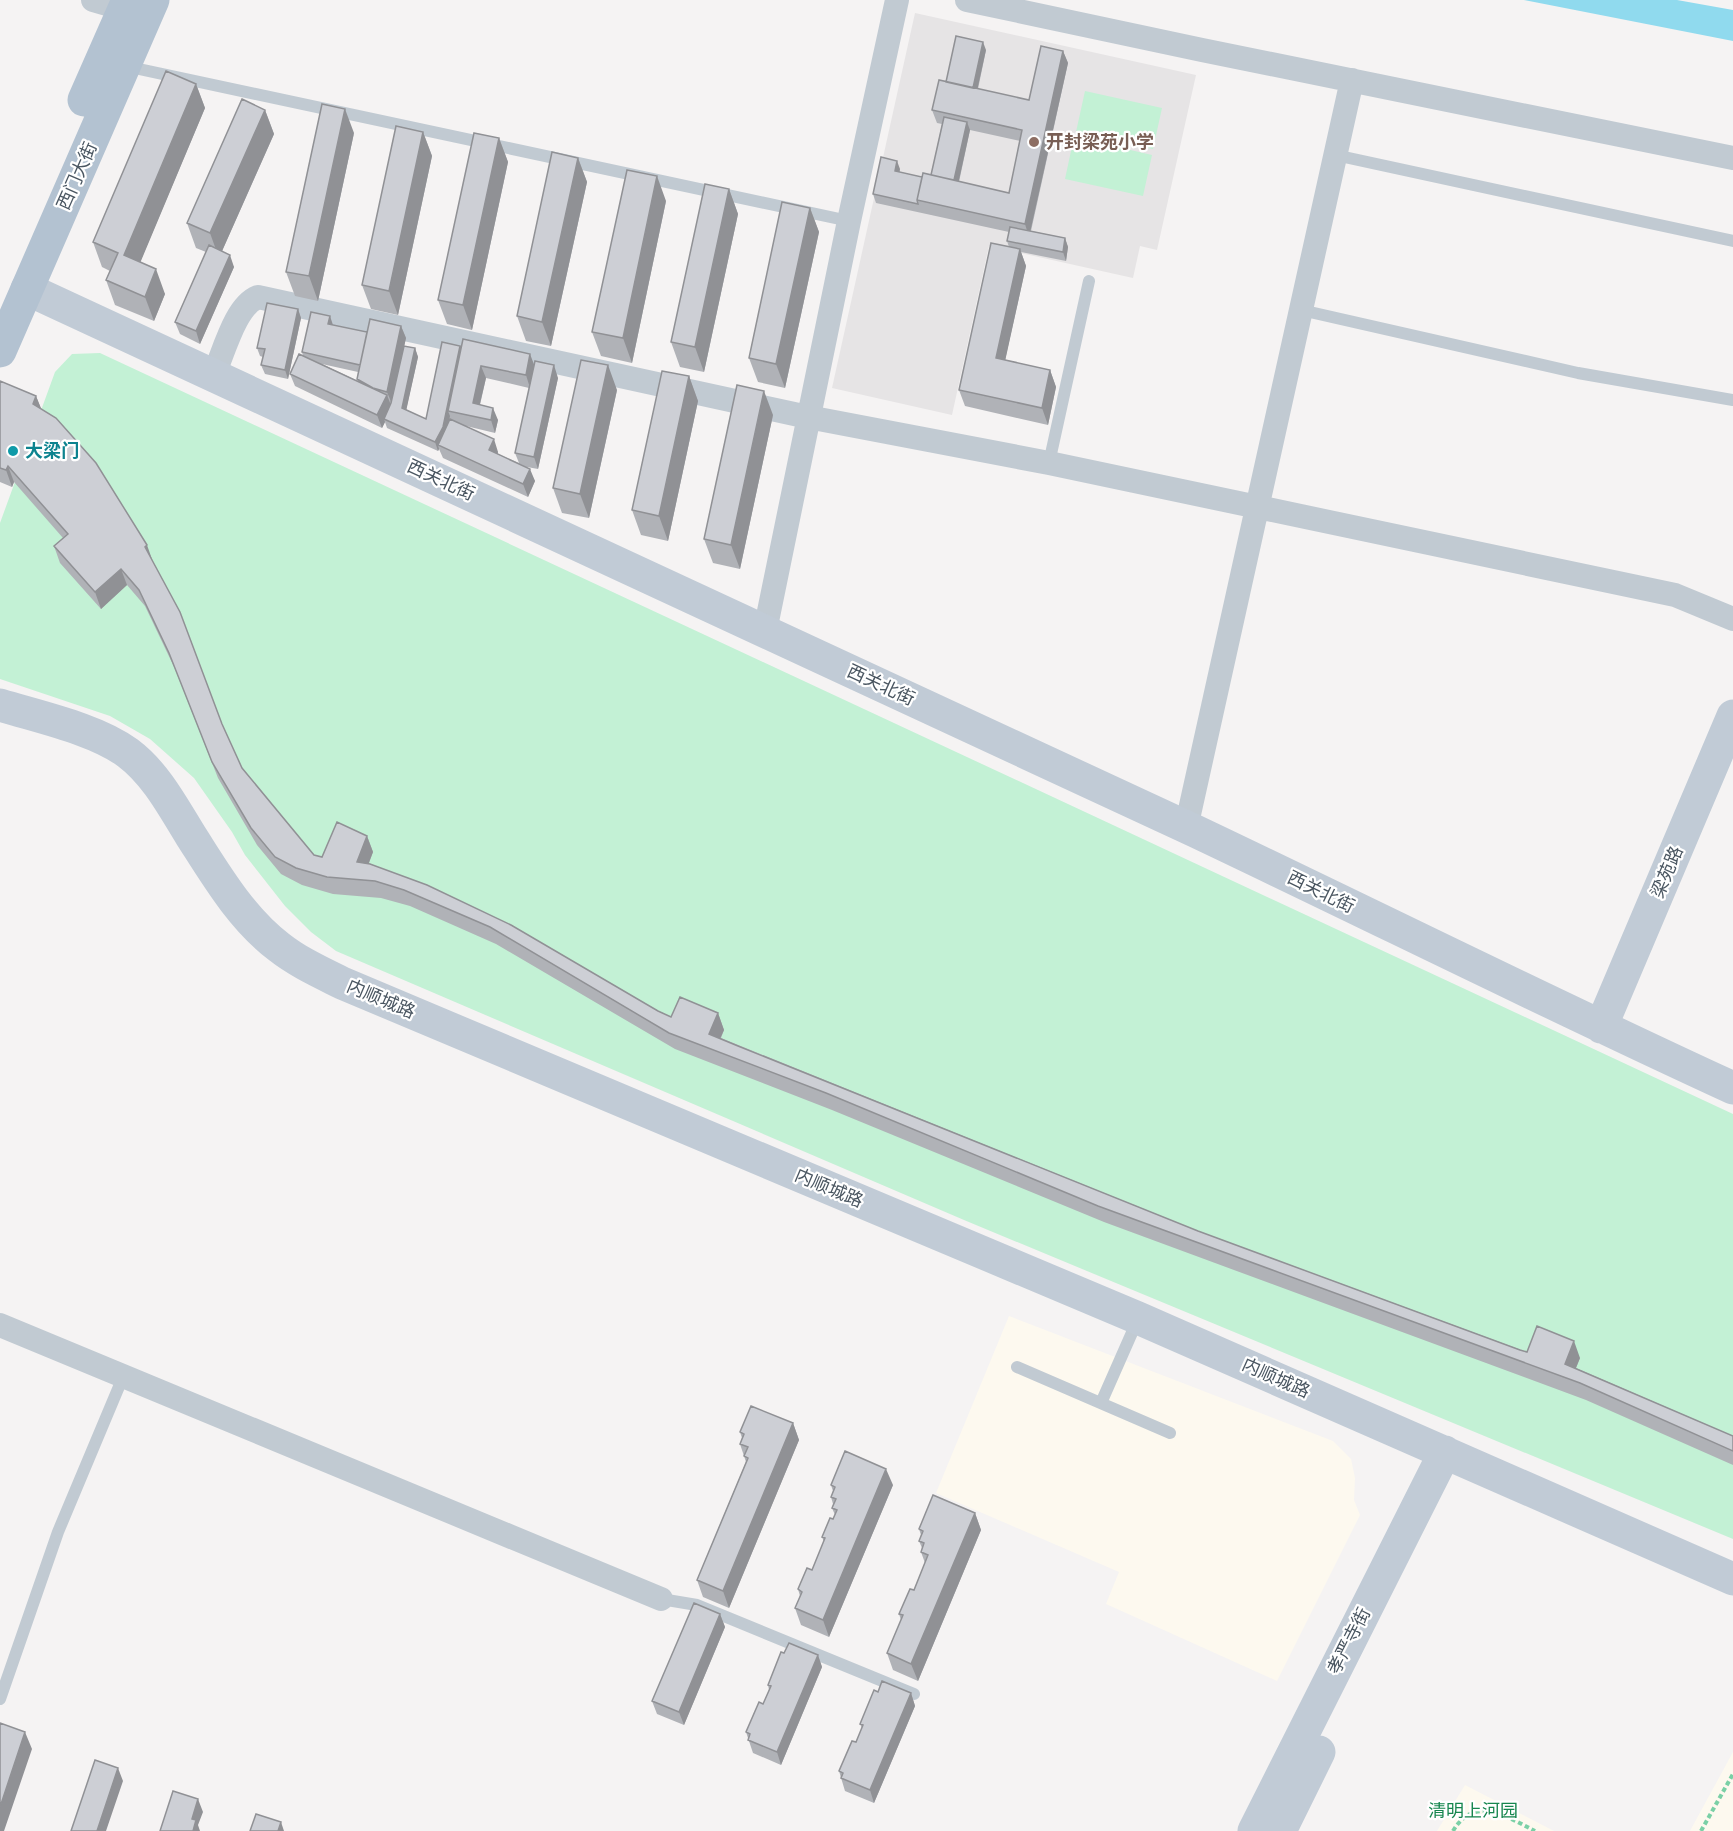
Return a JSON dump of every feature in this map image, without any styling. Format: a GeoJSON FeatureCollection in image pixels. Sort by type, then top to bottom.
{"type":"FeatureCollection","features":[{"type":"Feature","properties":{"kind":"main road","name":"西门大街"},"geometry":{"type":"LineString","coordinates":[[14,293],[125,66],[125,2]]}},
{"type":"Feature","properties":{"kind":"main road","name":"西门大街"},"geometry":{"type":"LineString","coordinates":[[0,351],[14,293],[125,2]]}},
{"type":"Feature","properties":{"kind":"street"},"geometry":{"type":"LineString","coordinates":[[765,631],[897,0]]}},
{"type":"Feature","properties":{"kind":"street"},"geometry":{"type":"LineString","coordinates":[[967,0],[1733,158]]}},
{"type":"Feature","properties":{"kind":"street"},"geometry":{"type":"LineString","coordinates":[[1186,828],[1352,80]]}},
{"type":"Feature","properties":{"kind":"street","name":"西关北街"},"geometry":{"type":"LineString","coordinates":[[14,293],[214,374],[1186,828],[1600,1027],[1733,1088]]}},
{"type":"Feature","properties":{"kind":"street"},"geometry":{"type":"LineString","coordinates":[[214,374],[241,310],[258,297],[808,417],[1049,463],[1675,595],[1733,619]]}},
{"type":"Feature","properties":{"kind":"street","name":"内顺城路"},"geometry":{"type":"LineString","coordinates":[[0,705],[95,735],[129,753],[148,772],[167,797],[221,884],[255,924],[279,947],[305,965],[342,983],[1138,1318],[1733,1579]]}},
{"type":"Feature","properties":{"kind":"street","name":"梁苑路"},"geometry":{"type":"LineString","coordinates":[[1600,1027],[1732,724]]}},
{"type":"Feature","properties":{"kind":"street"},"geometry":{"type":"LineString","coordinates":[[0,1325],[661,1599]]}},
{"type":"Feature","properties":{"kind":"street","name":"孝严寺街"},"geometry":{"type":"LineString","coordinates":[[1254,1831],[1454,1456]]}},
{"type":"Feature","properties":{"kind":"street","name":"孝严寺街"},"geometry":{"type":"LineString","coordinates":[[1280,1831],[1454,1456]]}},
{"type":"Feature","properties":{"kind":"lane"},"geometry":{"type":"LineString","coordinates":[[125,66],[849,221]]}},
{"type":"Feature","properties":{"kind":"lane"},"geometry":{"type":"LineString","coordinates":[[1335,155],[1733,241]]}},
{"type":"Feature","properties":{"kind":"lane"},"geometry":{"type":"LineString","coordinates":[[1049,463],[1089,281]]}},
{"type":"Feature","properties":{"kind":"lane"},"geometry":{"type":"LineString","coordinates":[[1301,310],[1578,372],[1732,396]]}},
{"type":"Feature","properties":{"kind":"lane"},"geometry":{"type":"LineString","coordinates":[[1101,1403],[1138,1318]]}},
{"type":"Feature","properties":{"kind":"lane"},"geometry":{"type":"LineString","coordinates":[[1017,1367],[1170,1433]]}},
{"type":"Feature","properties":{"kind":"lane"},"geometry":{"type":"LineString","coordinates":[[0,1699],[58,1532],[123,1377]]}},
{"type":"Feature","properties":{"kind":"lane"},"geometry":{"type":"LineString","coordinates":[[661,1599],[697,1605],[914,1694]]}},
{"type":"Feature","properties":{"kind":"path"},"geometry":{"type":"LineString","coordinates":[[1701,1831],[1733,1774]]}},
{"type":"Feature","properties":{"kind":"path"},"geometry":{"type":"LineString","coordinates":[[1453,1831],[1457,1824],[1468,1815],[1493,1810],[1535,1831]]}},
{"type":"Feature","properties":{"kind":"shaded area","name":"开封梁苑小学"},"geometry":{"type":"Polygon","coordinates":[[[915,13],[1196,75],[1157,250],[1140,246],[1133,278],[989,246],[952,415],[832,388],[915,13]]]}},
{"type":"Feature","properties":{"kind":"shaded area"},"geometry":{"type":"Polygon","coordinates":[[[1009,1316],[1333,1441],[1351,1459],[1355,1478],[1354,1500],[1360,1515],[1277,1681],[1106,1604],[1119,1572],[936,1493],[1009,1316]]]}},
{"type":"Feature","properties":{"kind":"shaded area"},"geometry":{"type":"Polygon","coordinates":[[[1733,1752],[1733,1831],[1690,1831],[1733,1752]]]}},
{"type":"Feature","properties":{"kind":"shaded area","name":"清明上河园"},"geometry":{"type":"Polygon","coordinates":[[[1465,1785],[1554,1831],[1437,1831],[1465,1785]]]}},
{"type":"Feature","properties":{"kind":"green space"},"geometry":{"type":"Polygon","coordinates":[[[1085,91],[1162,108],[1153,149],[1076,132],[1085,91]]]}},
{"type":"Feature","properties":{"kind":"green space"},"geometry":{"type":"Polygon","coordinates":[[[1074,137],[1152,155],[1143,196],[1065,179],[1074,137]]]}},
{"type":"Feature","properties":{"kind":"green space"},"geometry":{"type":"Polygon","coordinates":[[[100,353],[1733,1114],[1733,1539],[964,1220],[336,951],[311,932],[285,906],[245,855],[232,832],[194,778],[150,739],[110,716],[0,679],[0,523],[55,372],[72,354],[100,353]]]}},
{"type":"Feature","properties":{"kind":"water"},"geometry":{"type":"Polygon","coordinates":[[[1524,0],[1677,0],[1733,10],[1733,41],[1524,0]]]}},
{"type":"Feature","properties":{"kind":"building"},"geometry":{"type":"Polygon","coordinates":[[[956,36],[983,42],[973,88],[946,82],[956,36]]]}},
{"type":"Feature","properties":{"kind":"building"},"geometry":{"type":"Polygon","coordinates":[[[1041,46],[1063,51],[1025,224],[917,200],[923,173],[1009,193],[1022,130],[932,110],[939,80],[1029,100],[1041,46]]]}},
{"type":"Feature","properties":{"kind":"building"},"geometry":{"type":"Polygon","coordinates":[[[166,71],[196,84],[124,255],[156,269],[145,297],[106,280],[118,253],[93,242],[166,71]]]}},
{"type":"Feature","properties":{"kind":"building"},"geometry":{"type":"Polygon","coordinates":[[[242,99],[265,110],[210,233],[187,223],[242,99]]]}},
{"type":"Feature","properties":{"kind":"building"},"geometry":{"type":"Polygon","coordinates":[[[322,104],[345,109],[309,276],[286,272],[322,104]]]}},
{"type":"Feature","properties":{"kind":"building"},"geometry":{"type":"Polygon","coordinates":[[[944,117],[967,122],[954,180],[931,175],[944,117]]]}},
{"type":"Feature","properties":{"kind":"building"},"geometry":{"type":"Polygon","coordinates":[[[396,126],[423,132],[389,291],[362,285],[396,126]]]}},
{"type":"Feature","properties":{"kind":"building"},"geometry":{"type":"Polygon","coordinates":[[[474,133],[499,138],[463,305],[438,300],[474,133]]]}},
{"type":"Feature","properties":{"kind":"building"},"geometry":{"type":"Polygon","coordinates":[[[552,152],[578,158],[542,322],[517,316],[552,152]]]}},
{"type":"Feature","properties":{"kind":"building"},"geometry":{"type":"Polygon","coordinates":[[[881,157],[897,161],[895,171],[922,177],[918,204],[873,194],[881,157]]]}},
{"type":"Feature","properties":{"kind":"building"},"geometry":{"type":"Polygon","coordinates":[[[627,170],[657,176],[623,338],[592,332],[627,170]]]}},
{"type":"Feature","properties":{"kind":"building"},"geometry":{"type":"Polygon","coordinates":[[[705,184],[729,189],[695,347],[671,342],[705,184]]]}},
{"type":"Feature","properties":{"kind":"building"},"geometry":{"type":"Polygon","coordinates":[[[782,202],[810,208],[776,364],[749,358],[782,202]]]}},
{"type":"Feature","properties":{"kind":"building"},"geometry":{"type":"Polygon","coordinates":[[[1010,227],[1065,238],[1063,252],[1007,241],[1010,227]]]}},
{"type":"Feature","properties":{"kind":"building"},"geometry":{"type":"Polygon","coordinates":[[[991,243],[1020,249],[996,358],[1050,370],[1042,408],[959,390],[991,243]]]}},
{"type":"Feature","properties":{"kind":"building"},"geometry":{"type":"Polygon","coordinates":[[[209,245],[230,255],[196,331],[175,322],[209,245]]]}},
{"type":"Feature","properties":{"kind":"building"},"geometry":{"type":"Polygon","coordinates":[[[267,303],[298,309],[285,370],[261,365],[265,349],[257,348],[267,303]]]}},
{"type":"Feature","properties":{"kind":"building"},"geometry":{"type":"Polygon","coordinates":[[[311,312],[330,316],[328,324],[367,332],[360,365],[302,352],[311,312]]]}},
{"type":"Feature","properties":{"kind":"building"},"geometry":{"type":"Polygon","coordinates":[[[370,319],[401,326],[387,392],[373,388],[357,379],[370,319]]]}},
{"type":"Feature","properties":{"kind":"building"},"geometry":{"type":"Polygon","coordinates":[[[463,339],[530,354],[526,375],[481,366],[473,403],[493,408],[491,420],[448,411],[463,339]]]}},
{"type":"Feature","properties":{"kind":"building"},"geometry":{"type":"Polygon","coordinates":[[[442,342],[460,346],[443,427],[435,442],[384,419],[391,403],[404,346],[415,348],[402,408],[426,419],[442,342]]]}},
{"type":"Feature","properties":{"kind":"building"},"geometry":{"type":"Polygon","coordinates":[[[299,354],[387,395],[377,415],[290,374],[299,354]]]}},
{"type":"Feature","properties":{"kind":"building"},"geometry":{"type":"Polygon","coordinates":[[[581,360],[608,365],[580,494],[553,488],[581,360]]]}},
{"type":"Feature","properties":{"kind":"building"},"geometry":{"type":"Polygon","coordinates":[[[535,361],[554,365],[534,457],[515,453],[535,361]]]}},
{"type":"Feature","properties":{"kind":"building"},"geometry":{"type":"Polygon","coordinates":[[[662,371],[689,376],[659,516],[632,510],[662,371]]]}},
{"type":"Feature","properties":{"kind":"building"},"geometry":{"type":"Polygon","coordinates":[[[0,381],[36,396],[33,404],[56,418],[96,463],[147,545],[145,547],[180,612],[222,724],[242,768],[314,855],[322,857],[337,822],[367,836],[357,862],[370,864],[427,885],[511,925],[671,1017],[680,997],[718,1013],[709,1034],[1198,1231],[1520,1350],[1527,1352],[1537,1326],[1574,1341],[1565,1364],[1733,1436],[1733,1451],[1580,1383],[1098,1206],[826,1093],[669,1033],[490,927],[404,890],[375,881],[327,877],[296,868],[275,857],[251,828],[212,762],[169,653],[139,590],[121,569],[95,592],[54,546],[68,534],[8,466],[6,470],[0,468],[0,381]]]}},
{"type":"Feature","properties":{"kind":"building"},"geometry":{"type":"Polygon","coordinates":[[[737,385],[764,391],[731,545],[704,539],[737,385]]]}},
{"type":"Feature","properties":{"kind":"building"},"geometry":{"type":"Polygon","coordinates":[[[450,419],[494,439],[489,450],[530,469],[523,484],[438,445],[450,419]]]}},
{"type":"Feature","properties":{"kind":"building"},"geometry":{"type":"Polygon","coordinates":[[[751,1406],[793,1423],[723,1591],[697,1580],[748,1458],[744,1456],[748,1447],[740,1444],[744,1434],[740,1432],[751,1406]]]}},
{"type":"Feature","properties":{"kind":"building"},"geometry":{"type":"Polygon","coordinates":[[[845,1451],[886,1469],[823,1620],[795,1608],[802,1592],[798,1589],[807,1568],[812,1570],[825,1538],[822,1537],[830,1518],[833,1519],[837,1510],[832,1508],[836,1499],[831,1497],[835,1487],[831,1485],[845,1451]]]}},
{"type":"Feature","properties":{"kind":"building"},"geometry":{"type":"Polygon","coordinates":[[[933,1495],[975,1513],[911,1664],[887,1653],[903,1615],[899,1614],[910,1589],[914,1590],[928,1555],[921,1552],[924,1543],[919,1541],[923,1531],[919,1529],[933,1495]]]}},
{"type":"Feature","properties":{"kind":"building"},"geometry":{"type":"Polygon","coordinates":[[[694,1603],[720,1614],[679,1712],[652,1701],[694,1603]]]}},
{"type":"Feature","properties":{"kind":"building"},"geometry":{"type":"Polygon","coordinates":[[[789,1643],[818,1655],[777,1752],[748,1740],[750,1734],[746,1732],[759,1702],[763,1704],[771,1686],[768,1685],[781,1652],[784,1653],[789,1643]]]}},
{"type":"Feature","properties":{"kind":"building"},"geometry":{"type":"Polygon","coordinates":[[[882,1681],[911,1693],[870,1790],[841,1778],[843,1773],[839,1771],[852,1741],[856,1742],[863,1725],[860,1724],[874,1690],[878,1692],[882,1681]]]}},
{"type":"Feature","properties":{"kind":"building"},"geometry":{"type":"Polygon","coordinates":[[[0,1723],[25,1732],[0,1807],[0,1723]]]}},
{"type":"Feature","properties":{"kind":"building"},"geometry":{"type":"Polygon","coordinates":[[[95,1760],[118,1768],[97,1831],[71,1831],[95,1760]]]}},
{"type":"Feature","properties":{"kind":"building"},"geometry":{"type":"Polygon","coordinates":[[[173,1791],[198,1799],[192,1819],[196,1820],[193,1831],[160,1831],[173,1791]]]}},
{"type":"Feature","properties":{"kind":"building"},"geometry":{"type":"Polygon","coordinates":[[[256,1814],[281,1822],[278,1831],[250,1831],[256,1814]]]}},
{"type":"Feature","properties":{"kind":"place","name":"开封梁苑小学"},"geometry":{"type":"Point","coordinates":[1034,142]}},
{"type":"Feature","properties":{"kind":"place","name":"大梁门"},"geometry":{"type":"Point","coordinates":[13,451]}}]}
